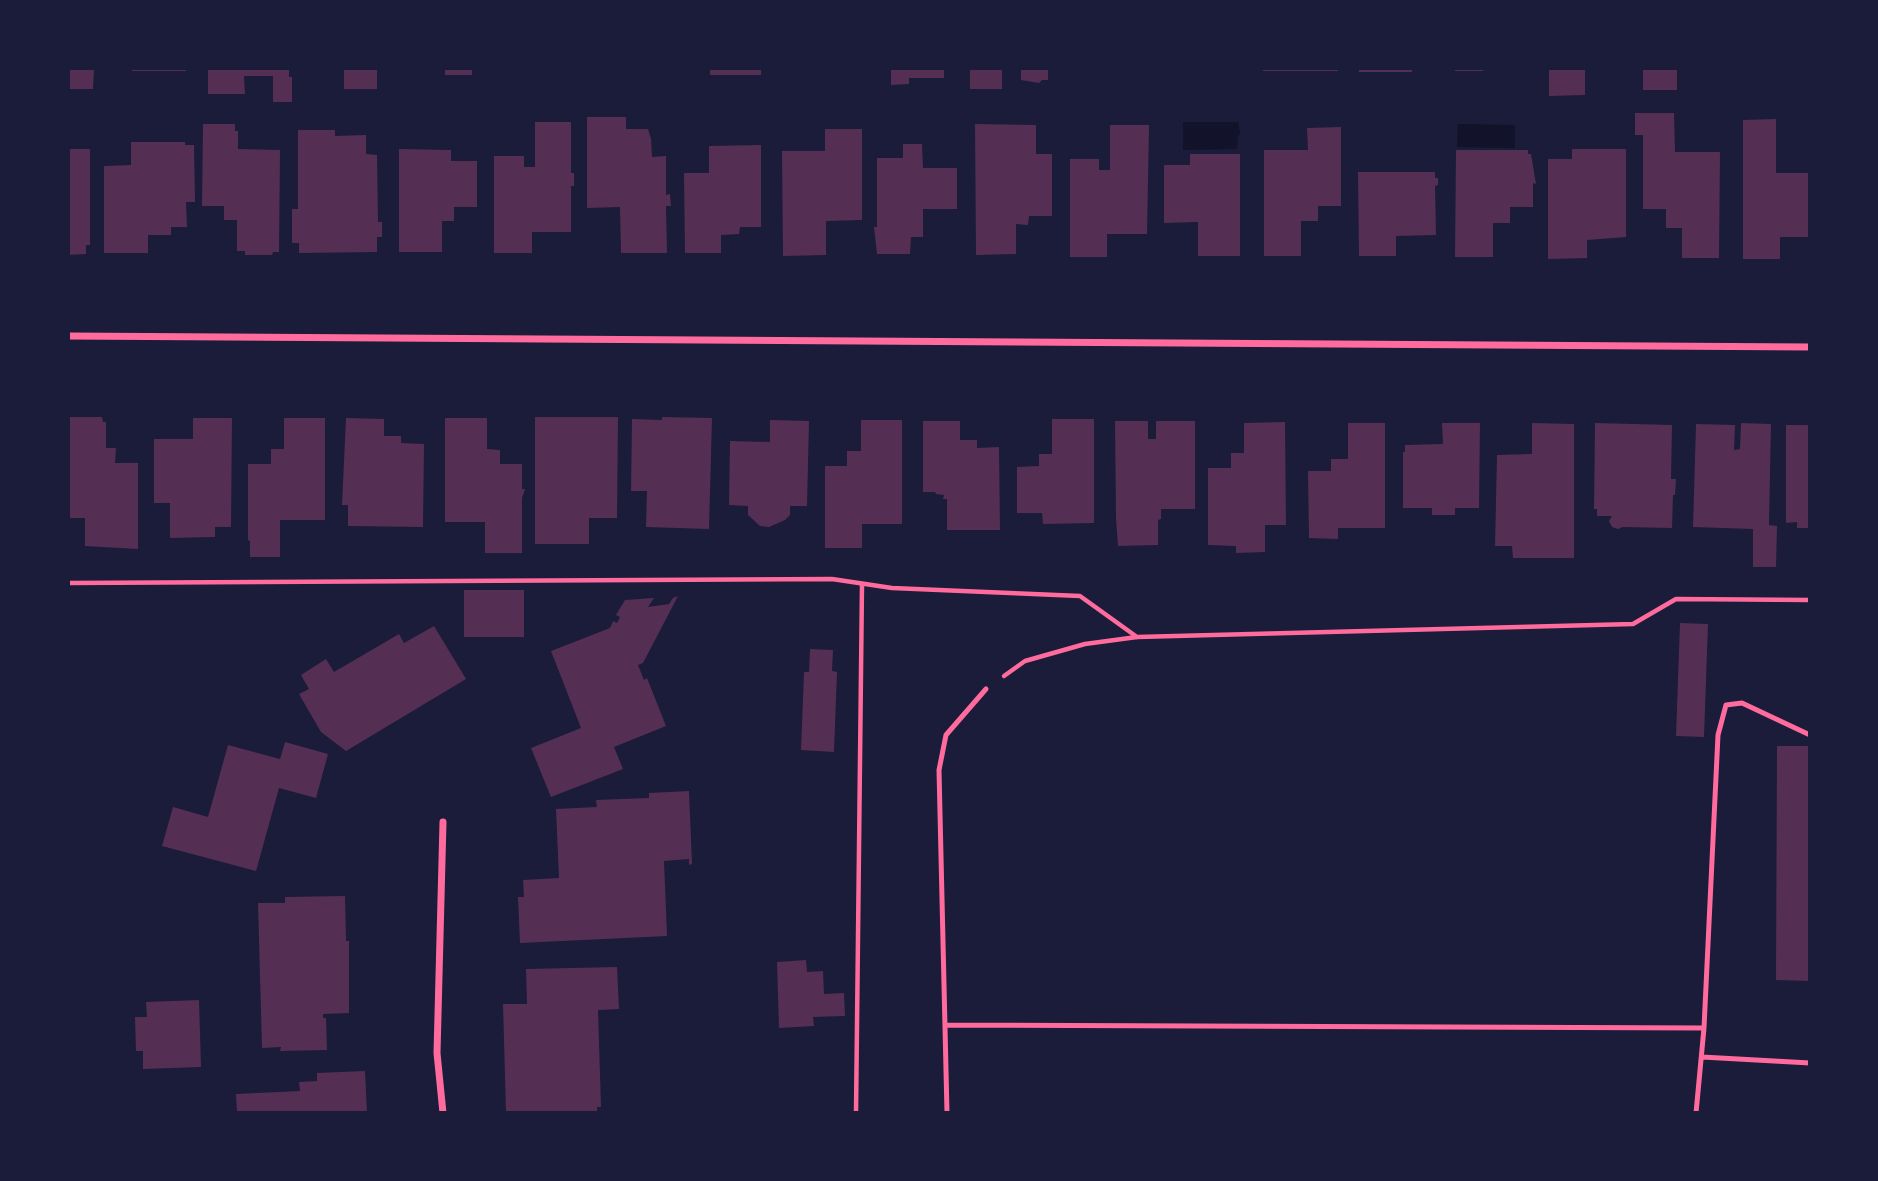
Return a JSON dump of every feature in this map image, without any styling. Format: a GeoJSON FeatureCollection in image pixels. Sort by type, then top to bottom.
{"type":"FeatureCollection","features":[{"type":"Feature","properties":{"kind":"street"},"geometry":{"type":"LineString","coordinates":[[68,336],[1810,347]]}},
{"type":"Feature","properties":{"kind":"street"},"geometry":{"type":"LineString","coordinates":[[443,822],[437,1053],[443,1113]]}},
{"type":"Feature","properties":{"kind":"lane"},"geometry":{"type":"LineString","coordinates":[[947,1113],[939,770],[946,735],[986,689]]}},
{"type":"Feature","properties":{"kind":"lane"},"geometry":{"type":"LineString","coordinates":[[1696,1113],[1704,1028],[1718,735],[1726,705],[1742,703],[1810,735]]}},
{"type":"Feature","properties":{"kind":"lane"},"geometry":{"type":"LineString","coordinates":[[946,1025],[1704,1028]]}},
{"type":"Feature","properties":{"kind":"lane"},"geometry":{"type":"LineString","coordinates":[[1702,1057],[1810,1063]]}},
{"type":"Feature","properties":{"kind":"path"},"geometry":{"type":"LineString","coordinates":[[68,583],[832,579],[892,588],[1080,596],[1137,637]]}},
{"type":"Feature","properties":{"kind":"path"},"geometry":{"type":"LineString","coordinates":[[856,1113],[862,584]]}},
{"type":"Feature","properties":{"kind":"path"},"geometry":{"type":"LineString","coordinates":[[986,689],[1025,661],[1085,644],[1137,637],[1633,624],[1676,599],[1810,600]]}},
{"type":"Feature","properties":{"kind":"shaded area"},"geometry":{"type":"Polygon","coordinates":[[[1183,122],[1238,122],[1240,133],[1237,149],[1183,150],[1183,122]]]}},
{"type":"Feature","properties":{"kind":"shaded area"},"geometry":{"type":"Polygon","coordinates":[[[1458,124],[1515,125],[1515,148],[1457,147],[1458,124]]]}},
{"type":"Feature","properties":{"kind":"building"},"geometry":{"type":"Polygon","coordinates":[[[68,68],[94,68],[93,89],[68,89],[68,68]]]}},
{"type":"Feature","properties":{"kind":"building"},"geometry":{"type":"Polygon","coordinates":[[[132,68],[186,68],[186,71],[132,71],[132,68]]]}},
{"type":"Feature","properties":{"kind":"building"},"geometry":{"type":"Polygon","coordinates":[[[208,68],[289,68],[289,77],[292,77],[292,102],[273,102],[273,76],[244,76],[245,94],[208,94],[208,68]]]}},
{"type":"Feature","properties":{"kind":"building"},"geometry":{"type":"Polygon","coordinates":[[[344,68],[377,68],[377,89],[344,89],[344,68]]]}},
{"type":"Feature","properties":{"kind":"building"},"geometry":{"type":"Polygon","coordinates":[[[445,68],[472,68],[472,75],[445,75],[445,68]]]}},
{"type":"Feature","properties":{"kind":"building"},"geometry":{"type":"Polygon","coordinates":[[[710,68],[761,68],[761,75],[710,75],[710,68]]]}},
{"type":"Feature","properties":{"kind":"building"},"geometry":{"type":"Polygon","coordinates":[[[891,68],[944,68],[944,78],[909,78],[909,84],[891,85],[891,68]]]}},
{"type":"Feature","properties":{"kind":"building"},"geometry":{"type":"Polygon","coordinates":[[[970,68],[1002,68],[1002,89],[970,89],[970,68]]]}},
{"type":"Feature","properties":{"kind":"building"},"geometry":{"type":"Polygon","coordinates":[[[1021,68],[1048,68],[1048,80],[1039,83],[1021,80],[1021,68]]]}},
{"type":"Feature","properties":{"kind":"building"},"geometry":{"type":"Polygon","coordinates":[[[1263,68],[1338,68],[1338,71],[1263,71],[1263,68]]]}},
{"type":"Feature","properties":{"kind":"building"},"geometry":{"type":"Polygon","coordinates":[[[1359,68],[1412,68],[1412,72],[1359,72],[1359,68]]]}},
{"type":"Feature","properties":{"kind":"building"},"geometry":{"type":"Polygon","coordinates":[[[1455,68],[1483,68],[1483,71],[1455,71],[1455,68]]]}},
{"type":"Feature","properties":{"kind":"building"},"geometry":{"type":"Polygon","coordinates":[[[1549,68],[1585,68],[1585,95],[1549,96],[1549,68]]]}},
{"type":"Feature","properties":{"kind":"building"},"geometry":{"type":"Polygon","coordinates":[[[1643,68],[1677,68],[1677,90],[1643,90],[1643,68]]]}},
{"type":"Feature","properties":{"kind":"building"},"geometry":{"type":"Polygon","coordinates":[[[1635,113],[1674,113],[1675,152],[1720,152],[1719,258],[1682,258],[1682,228],[1666,228],[1666,209],[1643,209],[1643,135],[1635,135],[1635,113]]]}},
{"type":"Feature","properties":{"kind":"building"},"geometry":{"type":"Polygon","coordinates":[[[587,117],[626,117],[626,129],[648,129],[652,157],[666,156],[666,195],[670,194],[671,206],[666,206],[667,253],[621,253],[620,207],[587,208],[587,117]]]}},
{"type":"Feature","properties":{"kind":"building"},"geometry":{"type":"Polygon","coordinates":[[[1776,119],[1776,173],[1810,173],[1810,237],[1780,237],[1780,259],[1743,259],[1743,120],[1776,119]]]}},
{"type":"Feature","properties":{"kind":"building"},"geometry":{"type":"Polygon","coordinates":[[[535,122],[571,122],[571,173],[574,173],[574,186],[571,186],[571,232],[532,232],[532,253],[494,253],[494,156],[524,156],[524,167],[535,167],[535,122]]]}},
{"type":"Feature","properties":{"kind":"building"},"geometry":{"type":"Polygon","coordinates":[[[203,124],[235,124],[235,131],[238,131],[238,149],[280,150],[279,252],[273,252],[272,255],[245,255],[245,251],[237,251],[237,220],[224,220],[224,206],[202,206],[203,124]]]}},
{"type":"Feature","properties":{"kind":"building"},"geometry":{"type":"Polygon","coordinates":[[[975,124],[1036,125],[1036,154],[1052,154],[1052,216],[1029,216],[1028,225],[1016,224],[1016,254],[976,255],[975,124]]]}},
{"type":"Feature","properties":{"kind":"building"},"geometry":{"type":"Polygon","coordinates":[[[1110,125],[1149,125],[1147,234],[1107,234],[1107,257],[1070,257],[1070,159],[1099,159],[1099,170],[1110,170],[1110,125]]]}},
{"type":"Feature","properties":{"kind":"building"},"geometry":{"type":"Polygon","coordinates":[[[1341,127],[1341,206],[1318,206],[1318,221],[1301,221],[1301,256],[1264,256],[1264,150],[1308,150],[1307,128],[1341,127]]]}},
{"type":"Feature","properties":{"kind":"building"},"geometry":{"type":"Polygon","coordinates":[[[825,129],[862,129],[862,220],[826,221],[826,255],[783,256],[782,151],[825,151],[825,129]]]}},
{"type":"Feature","properties":{"kind":"building"},"geometry":{"type":"Polygon","coordinates":[[[298,130],[335,130],[335,136],[366,135],[366,154],[377,155],[378,222],[382,222],[382,237],[377,237],[377,252],[299,253],[299,243],[292,243],[292,209],[298,209],[298,130]]]}},
{"type":"Feature","properties":{"kind":"building"},"geometry":{"type":"Polygon","coordinates":[[[131,142],[185,142],[185,145],[194,145],[195,202],[186,202],[187,227],[171,227],[171,235],[148,235],[148,253],[104,253],[104,166],[131,165],[131,142]]]}},
{"type":"Feature","properties":{"kind":"building"},"geometry":{"type":"Polygon","coordinates":[[[903,144],[922,144],[923,168],[957,168],[957,209],[923,209],[923,237],[911,237],[910,254],[877,254],[874,227],[877,227],[877,158],[903,158],[903,144]]]}},
{"type":"Feature","properties":{"kind":"building"},"geometry":{"type":"Polygon","coordinates":[[[761,145],[761,227],[740,227],[739,234],[721,235],[721,253],[685,253],[684,173],[709,173],[709,146],[761,145]]]}},
{"type":"Feature","properties":{"kind":"building"},"geometry":{"type":"Polygon","coordinates":[[[68,149],[90,149],[90,245],[86,245],[86,254],[68,255],[68,149]]]}},
{"type":"Feature","properties":{"kind":"building"},"geometry":{"type":"Polygon","coordinates":[[[399,149],[451,150],[451,161],[477,161],[477,207],[454,207],[454,221],[442,221],[442,252],[399,252],[399,149]]]}},
{"type":"Feature","properties":{"kind":"building"},"geometry":{"type":"Polygon","coordinates":[[[1572,149],[1626,149],[1626,237],[1587,240],[1587,258],[1548,259],[1548,159],[1572,159],[1572,149]]]}},
{"type":"Feature","properties":{"kind":"building"},"geometry":{"type":"Polygon","coordinates":[[[1456,150],[1528,150],[1528,154],[1531,154],[1536,184],[1533,183],[1533,207],[1510,207],[1510,223],[1493,223],[1493,257],[1455,257],[1456,150]]]}},
{"type":"Feature","properties":{"kind":"building"},"geometry":{"type":"Polygon","coordinates":[[[1190,154],[1240,154],[1240,256],[1198,256],[1198,222],[1164,223],[1164,165],[1190,165],[1190,154]]]}},
{"type":"Feature","properties":{"kind":"building"},"geometry":{"type":"Polygon","coordinates":[[[1358,172],[1435,172],[1435,178],[1438,178],[1438,185],[1435,186],[1436,235],[1396,236],[1396,256],[1359,256],[1358,172]]]}},
{"type":"Feature","properties":{"kind":"building"},"geometry":{"type":"Polygon","coordinates":[[[68,417],[102,417],[103,422],[106,422],[106,448],[116,448],[115,463],[138,463],[138,549],[85,546],[85,518],[68,518],[68,417]]]}},
{"type":"Feature","properties":{"kind":"building"},"geometry":{"type":"Polygon","coordinates":[[[535,417],[618,417],[617,518],[589,518],[589,544],[535,544],[535,417]]]}},
{"type":"Feature","properties":{"kind":"building"},"geometry":{"type":"Polygon","coordinates":[[[662,417],[712,418],[709,529],[646,527],[647,491],[631,491],[632,419],[662,420],[662,417]]]}},
{"type":"Feature","properties":{"kind":"building"},"geometry":{"type":"Polygon","coordinates":[[[193,418],[232,418],[231,527],[215,527],[215,537],[170,538],[170,503],[154,503],[154,439],[193,439],[193,418]]]}},
{"type":"Feature","properties":{"kind":"building"},"geometry":{"type":"Polygon","coordinates":[[[284,418],[325,418],[325,520],[280,520],[280,557],[250,557],[248,464],[271,464],[271,449],[284,449],[284,418]]]}},
{"type":"Feature","properties":{"kind":"building"},"geometry":{"type":"Polygon","coordinates":[[[346,418],[384,419],[384,436],[401,436],[401,443],[424,444],[423,527],[348,526],[348,505],[342,505],[346,418]]]}},
{"type":"Feature","properties":{"kind":"building"},"geometry":{"type":"Polygon","coordinates":[[[445,418],[487,418],[487,449],[500,450],[500,464],[522,464],[522,489],[525,489],[522,498],[522,553],[485,553],[485,522],[445,522],[445,418]]]}},
{"type":"Feature","properties":{"kind":"building"},"geometry":{"type":"Polygon","coordinates":[[[1052,419],[1094,419],[1094,523],[1043,524],[1042,513],[1017,513],[1017,467],[1039,466],[1039,454],[1052,454],[1052,419]]]}},
{"type":"Feature","properties":{"kind":"building"},"geometry":{"type":"Polygon","coordinates":[[[770,420],[809,421],[807,506],[790,506],[790,515],[785,520],[769,527],[760,526],[748,515],[748,506],[729,505],[730,441],[770,442],[770,420]]]}},
{"type":"Feature","properties":{"kind":"building"},"geometry":{"type":"Polygon","coordinates":[[[861,420],[902,420],[902,524],[862,524],[862,548],[825,548],[825,466],[847,466],[847,451],[861,451],[861,420]]]}},
{"type":"Feature","properties":{"kind":"building"},"geometry":{"type":"Polygon","coordinates":[[[923,421],[960,421],[960,440],[977,440],[977,448],[999,447],[1000,530],[947,530],[947,499],[935,492],[923,492],[923,421]]]}},
{"type":"Feature","properties":{"kind":"building"},"geometry":{"type":"Polygon","coordinates":[[[1115,421],[1148,421],[1148,439],[1156,439],[1156,421],[1195,421],[1195,509],[1161,509],[1158,545],[1118,546],[1115,421]]]}},
{"type":"Feature","properties":{"kind":"building"},"geometry":{"type":"Polygon","coordinates":[[[1285,422],[1286,525],[1265,525],[1265,552],[1236,553],[1236,546],[1208,545],[1208,468],[1231,468],[1231,453],[1244,453],[1244,423],[1285,422]]]}},
{"type":"Feature","properties":{"kind":"building"},"geometry":{"type":"Polygon","coordinates":[[[1348,423],[1385,423],[1385,528],[1338,528],[1338,539],[1309,538],[1308,471],[1331,471],[1331,459],[1348,459],[1348,423]]]}},
{"type":"Feature","properties":{"kind":"building"},"geometry":{"type":"Polygon","coordinates":[[[1442,423],[1480,423],[1479,508],[1455,508],[1455,515],[1432,515],[1432,508],[1403,508],[1405,445],[1443,444],[1442,423]]]}},
{"type":"Feature","properties":{"kind":"building"},"geometry":{"type":"Polygon","coordinates":[[[1532,423],[1574,424],[1574,558],[1513,558],[1512,546],[1495,546],[1497,455],[1532,454],[1532,423]]]}},
{"type":"Feature","properties":{"kind":"building"},"geometry":{"type":"Polygon","coordinates":[[[1595,423],[1672,425],[1671,479],[1676,479],[1672,528],[1618,529],[1612,527],[1609,521],[1612,516],[1597,516],[1597,509],[1594,509],[1595,423]]]}},
{"type":"Feature","properties":{"kind":"building"},"geometry":{"type":"Polygon","coordinates":[[[1741,423],[1771,424],[1769,525],[1777,526],[1776,567],[1753,567],[1753,529],[1693,527],[1696,424],[1735,425],[1734,450],[1740,449],[1741,423]]]}},
{"type":"Feature","properties":{"kind":"building"},"geometry":{"type":"Polygon","coordinates":[[[1786,425],[1810,425],[1810,528],[1797,528],[1797,522],[1786,523],[1786,425]]]}},
{"type":"Feature","properties":{"kind":"building"},"geometry":{"type":"Polygon","coordinates":[[[464,590],[524,590],[524,637],[464,637],[464,590]]]}},
{"type":"Feature","properties":{"kind":"building"},"geometry":{"type":"Polygon","coordinates":[[[678,596],[643,663],[638,665],[644,680],[647,678],[666,726],[614,747],[623,769],[551,797],[531,748],[581,728],[551,651],[610,628],[613,621],[617,623],[620,617],[616,615],[625,600],[654,598],[648,607],[669,604],[678,596]]]}},
{"type":"Feature","properties":{"kind":"building"},"geometry":{"type":"Polygon","coordinates":[[[1680,623],[1708,624],[1704,737],[1676,736],[1680,623]]]}},
{"type":"Feature","properties":{"kind":"building"},"geometry":{"type":"Polygon","coordinates":[[[434,626],[466,679],[346,751],[321,732],[299,694],[309,689],[301,675],[326,659],[334,672],[399,634],[404,643],[434,626]]]}},
{"type":"Feature","properties":{"kind":"building"},"geometry":{"type":"Polygon","coordinates":[[[810,649],[833,650],[832,671],[837,672],[834,752],[801,750],[804,672],[809,672],[810,649]]]}},
{"type":"Feature","properties":{"kind":"building"},"geometry":{"type":"Polygon","coordinates":[[[285,742],[328,754],[316,798],[279,788],[256,871],[162,846],[173,807],[208,817],[228,745],[280,759],[285,742]]]}},
{"type":"Feature","properties":{"kind":"building"},"geometry":{"type":"Polygon","coordinates":[[[1777,746],[1810,746],[1810,981],[1776,980],[1777,746]]]}},
{"type":"Feature","properties":{"kind":"building"},"geometry":{"type":"Polygon","coordinates":[[[689,791],[692,864],[689,865],[689,859],[664,861],[667,936],[520,943],[518,897],[524,897],[523,880],[559,878],[556,809],[597,807],[596,800],[649,798],[649,793],[689,791]]]}},
{"type":"Feature","properties":{"kind":"building"},"geometry":{"type":"Polygon","coordinates":[[[345,896],[346,941],[349,941],[349,1013],[323,1014],[323,1018],[326,1018],[327,1050],[280,1051],[281,1047],[262,1048],[258,903],[285,903],[285,897],[345,896]]]}},
{"type":"Feature","properties":{"kind":"building"},"geometry":{"type":"Polygon","coordinates":[[[806,960],[807,972],[823,971],[824,994],[844,993],[845,1016],[813,1017],[814,1026],[779,1028],[777,962],[806,960]]]}},
{"type":"Feature","properties":{"kind":"building"},"geometry":{"type":"Polygon","coordinates":[[[617,967],[619,1009],[598,1010],[601,1107],[597,1107],[597,1113],[506,1113],[503,1004],[527,1004],[526,969],[617,967]]]}},
{"type":"Feature","properties":{"kind":"building"},"geometry":{"type":"Polygon","coordinates":[[[199,1000],[201,1067],[143,1069],[143,1051],[136,1051],[135,1017],[147,1017],[146,1002],[199,1000]]]}},
{"type":"Feature","properties":{"kind":"building"},"geometry":{"type":"Polygon","coordinates":[[[365,1071],[367,1113],[237,1113],[236,1094],[300,1091],[299,1082],[317,1081],[317,1073],[365,1071]]]}}]}
